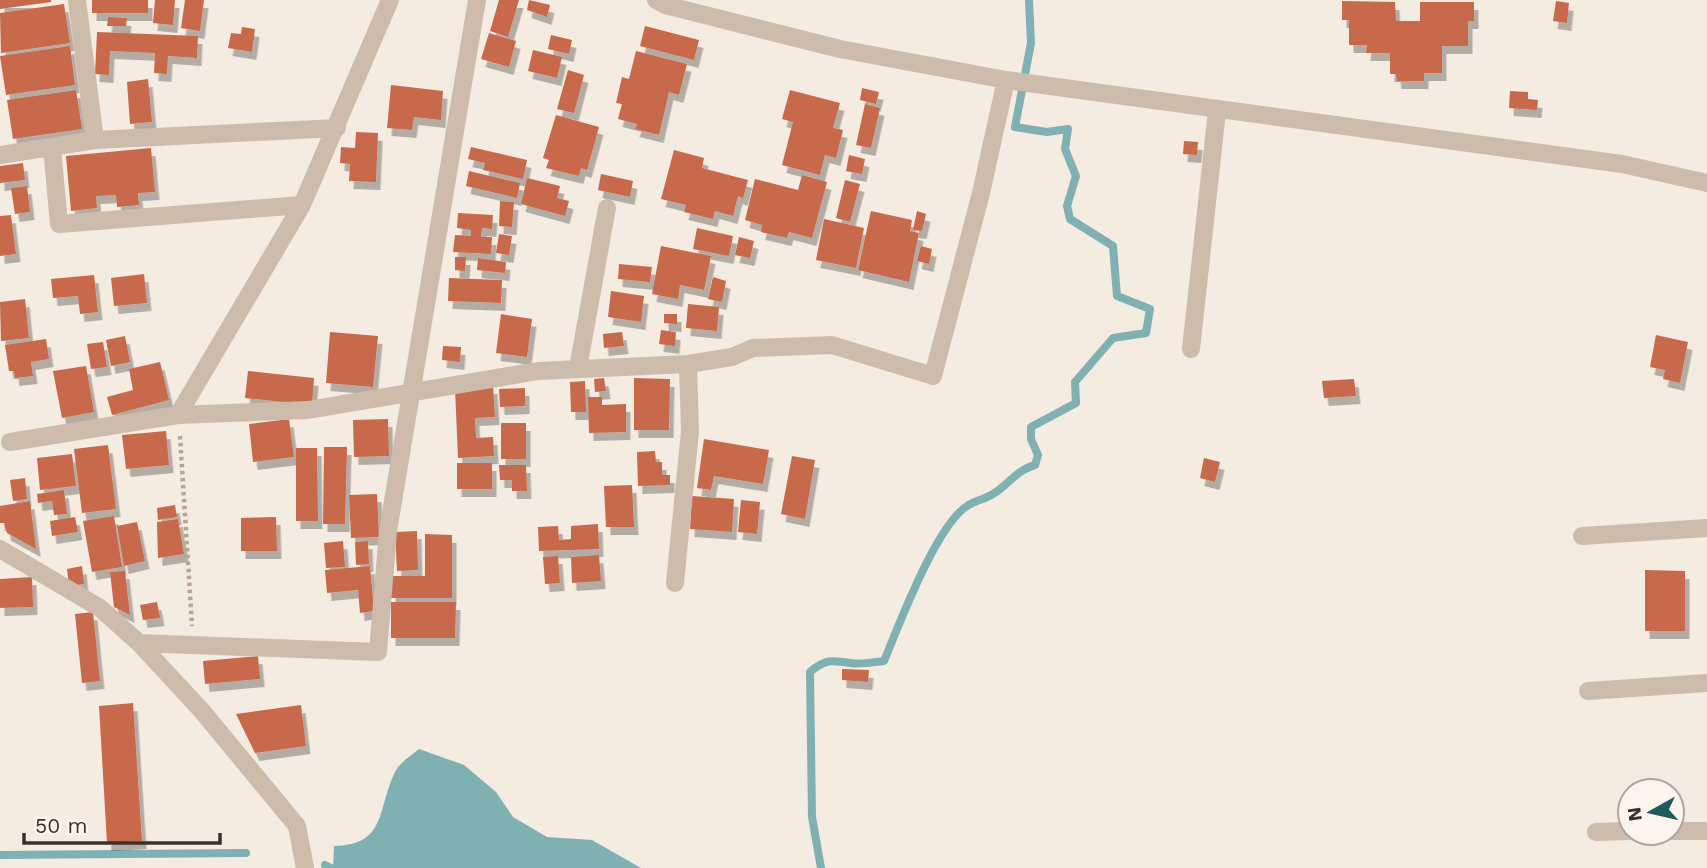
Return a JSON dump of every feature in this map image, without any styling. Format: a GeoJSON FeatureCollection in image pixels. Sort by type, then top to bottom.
{"type":"FeatureCollection","features":[{"type":"Feature","properties":{"kind":"street"},"geometry":{"type":"LineString","coordinates":[[77,0],[95,140]]}},
{"type":"Feature","properties":{"kind":"street"},"geometry":{"type":"LineString","coordinates":[[178,415],[302,205],[390,0]]}},
{"type":"Feature","properties":{"kind":"street"},"geometry":{"type":"LineString","coordinates":[[139,643],[378,652],[388,531],[477,0]]}},
{"type":"Feature","properties":{"kind":"street"},"geometry":{"type":"LineString","coordinates":[[656,0],[665,5],[840,48],[1006,80],[1217,111],[1383,130],[1622,164],[1707,183]]}},
{"type":"Feature","properties":{"kind":"street"},"geometry":{"type":"LineString","coordinates":[[10,442],[178,415],[309,410],[538,371],[688,364],[732,357],[753,348],[832,345],[933,376],[981,193],[1006,80]]}},
{"type":"Feature","properties":{"kind":"street"},"geometry":{"type":"LineString","coordinates":[[1191,349],[1217,111]]}},
{"type":"Feature","properties":{"kind":"street"},"geometry":{"type":"LineString","coordinates":[[0,155],[95,140],[337,128]]}},
{"type":"Feature","properties":{"kind":"street"},"geometry":{"type":"LineString","coordinates":[[52,148],[59,224],[302,205]]}},
{"type":"Feature","properties":{"kind":"street"},"geometry":{"type":"LineString","coordinates":[[578,368],[607,208]]}},
{"type":"Feature","properties":{"kind":"street"},"geometry":{"type":"LineString","coordinates":[[675,583],[690,431],[688,364]]}},
{"type":"Feature","properties":{"kind":"street"},"geometry":{"type":"LineString","coordinates":[[1581,536],[1707,528]]}},
{"type":"Feature","properties":{"kind":"street"},"geometry":{"type":"LineString","coordinates":[[0,549],[100,608],[139,643],[202,710],[297,826],[306,868]]}},
{"type":"Feature","properties":{"kind":"street"},"geometry":{"type":"LineString","coordinates":[[1588,691],[1707,684]]}},
{"type":"Feature","properties":{"kind":"street"},"geometry":{"type":"LineString","coordinates":[[1596,832],[1616,831]]}},
{"type":"Feature","properties":{"kind":"street"},"geometry":{"type":"LineString","coordinates":[[1686,831],[1707,831]]}},
{"type":"Feature","properties":{"kind":"path"},"geometry":{"type":"LineString","coordinates":[[178,415],[194,646]]}},
{"type":"Feature","properties":{"kind":"water"},"geometry":{"type":"Polygon","coordinates":[[[419,749],[464,765],[496,792],[513,817],[547,837],[592,840],[641,868],[333,868],[334,846],[351,844],[372,832],[378,823],[395,772],[419,749]]]}},
{"type":"Feature","properties":{"kind":"building"},"geometry":{"type":"Polygon","coordinates":[[[0,0],[51,0],[51,2],[0,9],[0,0]]]}},
{"type":"Feature","properties":{"kind":"building"},"geometry":{"type":"Polygon","coordinates":[[[92,0],[148,0],[148,13],[92,13],[92,0]]]}},
{"type":"Feature","properties":{"kind":"building"},"geometry":{"type":"Polygon","coordinates":[[[155,0],[175,0],[173,25],[153,23],[155,0]]]}},
{"type":"Feature","properties":{"kind":"building"},"geometry":{"type":"Polygon","coordinates":[[[185,0],[204,0],[200,31],[181,28],[185,0]]]}},
{"type":"Feature","properties":{"kind":"building"},"geometry":{"type":"Polygon","coordinates":[[[499,0],[519,0],[508,37],[490,31],[499,0]]]}},
{"type":"Feature","properties":{"kind":"building"},"geometry":{"type":"Polygon","coordinates":[[[529,0],[550,5],[547,17],[527,10],[529,0]]]}},
{"type":"Feature","properties":{"kind":"building"},"geometry":{"type":"Polygon","coordinates":[[[1342,1],[1395,2],[1396,21],[1420,21],[1420,2],[1474,2],[1474,21],[1468,21],[1468,46],[1442,46],[1442,73],[1424,73],[1424,81],[1397,81],[1396,74],[1390,74],[1390,53],[1366,53],[1367,45],[1349,45],[1349,20],[1342,20],[1342,1]]]}},
{"type":"Feature","properties":{"kind":"building"},"geometry":{"type":"Polygon","coordinates":[[[1556,1],[1569,3],[1567,23],[1553,21],[1556,1]]]}},
{"type":"Feature","properties":{"kind":"building"},"geometry":{"type":"Polygon","coordinates":[[[64,4],[70,43],[1,53],[0,13],[64,4]]]}},
{"type":"Feature","properties":{"kind":"building"},"geometry":{"type":"Polygon","coordinates":[[[108,17],[127,18],[126,26],[107,26],[108,17]]]}},
{"type":"Feature","properties":{"kind":"building"},"geometry":{"type":"Polygon","coordinates":[[[645,26],[699,40],[694,60],[640,46],[645,26]]]}},
{"type":"Feature","properties":{"kind":"building"},"geometry":{"type":"Polygon","coordinates":[[[242,27],[255,29],[252,52],[228,48],[231,33],[241,34],[242,27]]]}},
{"type":"Feature","properties":{"kind":"building"},"geometry":{"type":"Polygon","coordinates":[[[97,32],[198,36],[197,58],[168,56],[167,74],[154,73],[155,53],[110,51],[109,75],[95,74],[97,32]]]}},
{"type":"Feature","properties":{"kind":"building"},"geometry":{"type":"Polygon","coordinates":[[[489,33],[516,41],[509,67],[481,59],[489,33]]]}},
{"type":"Feature","properties":{"kind":"building"},"geometry":{"type":"Polygon","coordinates":[[[551,35],[572,40],[569,54],[548,49],[551,35]]]}},
{"type":"Feature","properties":{"kind":"building"},"geometry":{"type":"Polygon","coordinates":[[[70,46],[75,85],[6,95],[0,56],[70,46]]]}},
{"type":"Feature","properties":{"kind":"building"},"geometry":{"type":"Polygon","coordinates":[[[533,50],[562,57],[557,78],[528,71],[533,50]]]}},
{"type":"Feature","properties":{"kind":"building"},"geometry":{"type":"Polygon","coordinates":[[[636,51],[687,64],[679,95],[669,92],[659,135],[635,129],[637,124],[618,119],[622,104],[616,103],[622,77],[629,79],[636,51]]]}},
{"type":"Feature","properties":{"kind":"building"},"geometry":{"type":"Polygon","coordinates":[[[568,70],[584,75],[574,113],[557,109],[568,70]]]}},
{"type":"Feature","properties":{"kind":"building"},"geometry":{"type":"Polygon","coordinates":[[[148,79],[152,122],[130,124],[127,82],[148,79]]]}},
{"type":"Feature","properties":{"kind":"building"},"geometry":{"type":"Polygon","coordinates":[[[391,85],[443,91],[441,120],[414,117],[412,130],[387,128],[391,85]]]}},
{"type":"Feature","properties":{"kind":"building"},"geometry":{"type":"Polygon","coordinates":[[[862,88],[879,92],[876,104],[860,100],[862,88]]]}},
{"type":"Feature","properties":{"kind":"building"},"geometry":{"type":"Polygon","coordinates":[[[76,90],[82,129],[13,139],[7,100],[76,90]]]}},
{"type":"Feature","properties":{"kind":"building"},"geometry":{"type":"Polygon","coordinates":[[[790,90],[840,103],[833,128],[843,130],[836,158],[825,155],[820,175],[782,165],[793,122],[782,119],[790,90]]]}},
{"type":"Feature","properties":{"kind":"building"},"geometry":{"type":"Polygon","coordinates":[[[1510,91],[1528,92],[1528,99],[1538,100],[1537,110],[1509,108],[1510,91]]]}},
{"type":"Feature","properties":{"kind":"building"},"geometry":{"type":"Polygon","coordinates":[[[865,104],[880,108],[871,148],[856,145],[865,104]]]}},
{"type":"Feature","properties":{"kind":"building"},"geometry":{"type":"Polygon","coordinates":[[[556,115],[599,127],[587,170],[581,168],[579,176],[546,168],[549,160],[543,158],[556,115]]]}},
{"type":"Feature","properties":{"kind":"building"},"geometry":{"type":"Polygon","coordinates":[[[356,132],[378,133],[376,182],[349,181],[350,164],[340,163],[341,147],[355,148],[356,132]]]}},
{"type":"Feature","properties":{"kind":"building"},"geometry":{"type":"Polygon","coordinates":[[[1184,141],[1198,142],[1197,155],[1183,154],[1184,141]]]}},
{"type":"Feature","properties":{"kind":"building"},"geometry":{"type":"Polygon","coordinates":[[[471,147],[527,160],[523,179],[483,170],[485,163],[468,159],[471,147]]]}},
{"type":"Feature","properties":{"kind":"building"},"geometry":{"type":"Polygon","coordinates":[[[151,148],[155,192],[138,193],[139,205],[117,207],[116,195],[96,196],[97,208],[71,211],[66,156],[151,148]]]}},
{"type":"Feature","properties":{"kind":"building"},"geometry":{"type":"Polygon","coordinates":[[[674,150],[704,158],[702,168],[748,180],[743,198],[738,196],[733,216],[715,211],[713,219],[684,212],[686,205],[661,199],[674,150]]]}},
{"type":"Feature","properties":{"kind":"building"},"geometry":{"type":"Polygon","coordinates":[[[849,155],[865,159],[862,174],[846,171],[849,155]]]}},
{"type":"Feature","properties":{"kind":"building"},"geometry":{"type":"Polygon","coordinates":[[[23,163],[25,180],[0,183],[0,166],[23,163]]]}},
{"type":"Feature","properties":{"kind":"building"},"geometry":{"type":"Polygon","coordinates":[[[469,171],[520,183],[517,198],[466,186],[469,171]]]}},
{"type":"Feature","properties":{"kind":"building"},"geometry":{"type":"Polygon","coordinates":[[[601,174],[633,181],[630,197],[598,190],[601,174]]]}},
{"type":"Feature","properties":{"kind":"building"},"geometry":{"type":"Polygon","coordinates":[[[802,175],[827,182],[812,238],[789,232],[787,238],[761,232],[762,225],[745,220],[755,179],[798,190],[802,175]]]}},
{"type":"Feature","properties":{"kind":"building"},"geometry":{"type":"Polygon","coordinates":[[[527,178],[560,186],[557,198],[569,201],[565,216],[521,204],[527,178]]]}},
{"type":"Feature","properties":{"kind":"building"},"geometry":{"type":"Polygon","coordinates":[[[845,180],[860,184],[850,222],[836,218],[845,180]]]}},
{"type":"Feature","properties":{"kind":"building"},"geometry":{"type":"Polygon","coordinates":[[[27,186],[30,212],[15,214],[11,188],[27,186]]]}},
{"type":"Feature","properties":{"kind":"building"},"geometry":{"type":"Polygon","coordinates":[[[500,201],[514,202],[512,227],[499,226],[500,201]]]}},
{"type":"Feature","properties":{"kind":"building"},"geometry":{"type":"Polygon","coordinates":[[[871,211],[912,220],[910,231],[919,233],[909,282],[858,270],[871,211]]]}},
{"type":"Feature","properties":{"kind":"building"},"geometry":{"type":"Polygon","coordinates":[[[917,211],[926,214],[922,231],[913,230],[917,211]]]}},
{"type":"Feature","properties":{"kind":"building"},"geometry":{"type":"Polygon","coordinates":[[[458,213],[493,215],[492,229],[482,228],[481,237],[492,237],[491,254],[453,252],[455,235],[471,236],[471,230],[457,228],[458,213]]]}},
{"type":"Feature","properties":{"kind":"building"},"geometry":{"type":"Polygon","coordinates":[[[11,215],[16,254],[0,256],[0,216],[11,215]]]}},
{"type":"Feature","properties":{"kind":"building"},"geometry":{"type":"Polygon","coordinates":[[[824,219],[864,228],[856,268],[816,260],[824,219]]]}},
{"type":"Feature","properties":{"kind":"building"},"geometry":{"type":"Polygon","coordinates":[[[697,228],[733,236],[729,256],[693,249],[697,228]]]}},
{"type":"Feature","properties":{"kind":"building"},"geometry":{"type":"Polygon","coordinates":[[[499,234],[512,236],[509,255],[496,253],[499,234]]]}},
{"type":"Feature","properties":{"kind":"building"},"geometry":{"type":"Polygon","coordinates":[[[739,237],[754,241],[750,258],[735,255],[739,237]]]}},
{"type":"Feature","properties":{"kind":"building"},"geometry":{"type":"Polygon","coordinates":[[[661,246],[711,256],[704,290],[680,285],[678,299],[652,294],[661,246]]]}},
{"type":"Feature","properties":{"kind":"building"},"geometry":{"type":"Polygon","coordinates":[[[921,246],[932,249],[929,264],[917,261],[921,246]]]}},
{"type":"Feature","properties":{"kind":"building"},"geometry":{"type":"Polygon","coordinates":[[[455,257],[466,257],[465,271],[455,270],[455,257]]]}},
{"type":"Feature","properties":{"kind":"building"},"geometry":{"type":"Polygon","coordinates":[[[478,258],[506,262],[505,273],[477,270],[478,258]]]}},
{"type":"Feature","properties":{"kind":"building"},"geometry":{"type":"Polygon","coordinates":[[[619,264],[652,267],[650,282],[618,279],[619,264]]]}},
{"type":"Feature","properties":{"kind":"building"},"geometry":{"type":"Polygon","coordinates":[[[144,274],[147,303],[114,306],[111,278],[144,274]]]}},
{"type":"Feature","properties":{"kind":"building"},"geometry":{"type":"Polygon","coordinates":[[[94,275],[98,312],[80,314],[78,296],[53,298],[51,279],[94,275]]]}},
{"type":"Feature","properties":{"kind":"building"},"geometry":{"type":"Polygon","coordinates":[[[713,277],[726,281],[722,302],[708,299],[713,277]]]}},
{"type":"Feature","properties":{"kind":"building"},"geometry":{"type":"Polygon","coordinates":[[[449,278],[502,280],[501,303],[448,301],[449,278]]]}},
{"type":"Feature","properties":{"kind":"building"},"geometry":{"type":"Polygon","coordinates":[[[611,291],[644,296],[641,322],[608,317],[611,291]]]}},
{"type":"Feature","properties":{"kind":"building"},"geometry":{"type":"Polygon","coordinates":[[[25,299],[29,338],[1,341],[0,302],[25,299]]]}},
{"type":"Feature","properties":{"kind":"building"},"geometry":{"type":"Polygon","coordinates":[[[688,304],[719,307],[717,331],[686,328],[688,304]]]}},
{"type":"Feature","properties":{"kind":"building"},"geometry":{"type":"Polygon","coordinates":[[[501,314],[532,319],[527,357],[496,353],[501,314]]]}},
{"type":"Feature","properties":{"kind":"building"},"geometry":{"type":"Polygon","coordinates":[[[664,314],[677,314],[677,324],[664,323],[664,314]]]}},
{"type":"Feature","properties":{"kind":"building"},"geometry":{"type":"Polygon","coordinates":[[[661,330],[676,332],[675,346],[659,344],[661,330]]]}},
{"type":"Feature","properties":{"kind":"building"},"geometry":{"type":"Polygon","coordinates":[[[330,332],[378,336],[373,387],[326,383],[330,332]]]}},
{"type":"Feature","properties":{"kind":"building"},"geometry":{"type":"Polygon","coordinates":[[[622,332],[624,346],[604,348],[603,334],[622,332]]]}},
{"type":"Feature","properties":{"kind":"building"},"geometry":{"type":"Polygon","coordinates":[[[1656,335],[1688,342],[1680,383],[1663,379],[1665,370],[1650,367],[1656,335]]]}},
{"type":"Feature","properties":{"kind":"building"},"geometry":{"type":"Polygon","coordinates":[[[125,336],[130,362],[111,366],[106,340],[125,336]]]}},
{"type":"Feature","properties":{"kind":"building"},"geometry":{"type":"Polygon","coordinates":[[[46,339],[49,359],[31,362],[33,376],[15,378],[14,371],[9,371],[5,345],[46,339]]]}},
{"type":"Feature","properties":{"kind":"building"},"geometry":{"type":"Polygon","coordinates":[[[103,342],[107,367],[91,369],[87,344],[103,342]]]}},
{"type":"Feature","properties":{"kind":"building"},"geometry":{"type":"Polygon","coordinates":[[[443,346],[461,347],[460,362],[442,360],[443,346]]]}},
{"type":"Feature","properties":{"kind":"building"},"geometry":{"type":"Polygon","coordinates":[[[160,362],[169,400],[112,415],[107,397],[133,390],[129,369],[160,362]]]}},
{"type":"Feature","properties":{"kind":"building"},"geometry":{"type":"Polygon","coordinates":[[[86,366],[94,412],[62,418],[53,371],[86,366]]]}},
{"type":"Feature","properties":{"kind":"building"},"geometry":{"type":"Polygon","coordinates":[[[248,371],[314,378],[312,405],[245,398],[248,371]]]}},
{"type":"Feature","properties":{"kind":"building"},"geometry":{"type":"Polygon","coordinates":[[[604,378],[606,391],[595,392],[594,379],[604,378]]]}},
{"type":"Feature","properties":{"kind":"building"},"geometry":{"type":"Polygon","coordinates":[[[634,378],[670,379],[669,430],[634,430],[634,378]]]}},
{"type":"Feature","properties":{"kind":"building"},"geometry":{"type":"Polygon","coordinates":[[[1354,379],[1356,396],[1324,398],[1322,381],[1354,379]]]}},
{"type":"Feature","properties":{"kind":"building"},"geometry":{"type":"Polygon","coordinates":[[[585,381],[586,412],[571,412],[570,382],[585,381]]]}},
{"type":"Feature","properties":{"kind":"building"},"geometry":{"type":"Polygon","coordinates":[[[493,386],[495,417],[475,418],[476,438],[493,437],[494,456],[458,458],[455,388],[493,386]]]}},
{"type":"Feature","properties":{"kind":"building"},"geometry":{"type":"Polygon","coordinates":[[[525,388],[525,406],[500,407],[499,389],[525,388]]]}},
{"type":"Feature","properties":{"kind":"building"},"geometry":{"type":"Polygon","coordinates":[[[588,397],[602,397],[602,405],[626,404],[626,432],[589,433],[588,397]]]}},
{"type":"Feature","properties":{"kind":"building"},"geometry":{"type":"Polygon","coordinates":[[[289,419],[294,457],[253,462],[249,424],[289,419]]]}},
{"type":"Feature","properties":{"kind":"building"},"geometry":{"type":"Polygon","coordinates":[[[388,419],[389,456],[354,457],[353,420],[388,419]]]}},
{"type":"Feature","properties":{"kind":"building"},"geometry":{"type":"Polygon","coordinates":[[[501,423],[526,423],[526,459],[501,459],[501,423]]]}},
{"type":"Feature","properties":{"kind":"building"},"geometry":{"type":"Polygon","coordinates":[[[166,431],[169,465],[126,469],[122,435],[166,431]]]}},
{"type":"Feature","properties":{"kind":"building"},"geometry":{"type":"Polygon","coordinates":[[[704,439],[769,450],[763,484],[714,476],[711,490],[697,488],[704,439]]]}},
{"type":"Feature","properties":{"kind":"building"},"geometry":{"type":"Polygon","coordinates":[[[108,445],[116,509],[82,513],[74,449],[108,445]]]}},
{"type":"Feature","properties":{"kind":"building"},"geometry":{"type":"Polygon","coordinates":[[[324,447],[347,447],[345,524],[323,524],[324,447]]]}},
{"type":"Feature","properties":{"kind":"building"},"geometry":{"type":"Polygon","coordinates":[[[296,448],[317,448],[318,521],[296,521],[296,448]]]}},
{"type":"Feature","properties":{"kind":"building"},"geometry":{"type":"Polygon","coordinates":[[[655,451],[656,462],[662,462],[662,475],[670,475],[670,485],[638,486],[637,452],[655,451]]]}},
{"type":"Feature","properties":{"kind":"building"},"geometry":{"type":"Polygon","coordinates":[[[72,454],[76,486],[40,490],[37,458],[72,454]]]}},
{"type":"Feature","properties":{"kind":"building"},"geometry":{"type":"Polygon","coordinates":[[[792,456],[815,460],[805,519],[781,514],[792,456]]]}},
{"type":"Feature","properties":{"kind":"building"},"geometry":{"type":"Polygon","coordinates":[[[1204,458],[1220,462],[1215,482],[1200,478],[1204,458]]]}},
{"type":"Feature","properties":{"kind":"building"},"geometry":{"type":"Polygon","coordinates":[[[457,463],[492,463],[492,489],[457,489],[457,463]]]}},
{"type":"Feature","properties":{"kind":"building"},"geometry":{"type":"Polygon","coordinates":[[[499,465],[526,465],[527,491],[512,491],[512,480],[500,480],[499,465]]]}},
{"type":"Feature","properties":{"kind":"building"},"geometry":{"type":"Polygon","coordinates":[[[25,478],[27,499],[13,501],[10,480],[25,478]]]}},
{"type":"Feature","properties":{"kind":"building"},"geometry":{"type":"Polygon","coordinates":[[[632,485],[634,527],[606,527],[604,486],[632,485]]]}},
{"type":"Feature","properties":{"kind":"building"},"geometry":{"type":"Polygon","coordinates":[[[64,490],[67,514],[54,515],[52,501],[38,503],[37,494],[64,490]]]}},
{"type":"Feature","properties":{"kind":"building"},"geometry":{"type":"Polygon","coordinates":[[[377,494],[379,537],[351,538],[349,495],[377,494]]]}},
{"type":"Feature","properties":{"kind":"building"},"geometry":{"type":"Polygon","coordinates":[[[692,496],[734,499],[732,532],[690,529],[692,496]]]}},
{"type":"Feature","properties":{"kind":"building"},"geometry":{"type":"Polygon","coordinates":[[[741,500],[760,502],[757,534],[738,532],[741,500]]]}},
{"type":"Feature","properties":{"kind":"building"},"geometry":{"type":"Polygon","coordinates":[[[30,501],[36,549],[7,533],[4,523],[0,523],[0,506],[30,501]]]}},
{"type":"Feature","properties":{"kind":"building"},"geometry":{"type":"Polygon","coordinates":[[[175,505],[177,517],[158,520],[157,508],[175,505]]]}},
{"type":"Feature","properties":{"kind":"building"},"geometry":{"type":"Polygon","coordinates":[[[114,516],[122,567],[92,572],[83,521],[114,516]]]}},
{"type":"Feature","properties":{"kind":"building"},"geometry":{"type":"Polygon","coordinates":[[[75,517],[78,532],[52,536],[50,521],[75,517]]]}},
{"type":"Feature","properties":{"kind":"building"},"geometry":{"type":"Polygon","coordinates":[[[276,517],[277,551],[241,551],[241,518],[276,517]]]}},
{"type":"Feature","properties":{"kind":"building"},"geometry":{"type":"Polygon","coordinates":[[[178,519],[184,554],[158,558],[157,522],[178,519]]]}},
{"type":"Feature","properties":{"kind":"building"},"geometry":{"type":"Polygon","coordinates":[[[137,522],[145,561],[124,566],[117,526],[137,522]]]}},
{"type":"Feature","properties":{"kind":"building"},"geometry":{"type":"Polygon","coordinates":[[[598,524],[599,549],[539,551],[538,527],[558,526],[559,540],[571,539],[571,526],[598,524]]]}},
{"type":"Feature","properties":{"kind":"building"},"geometry":{"type":"Polygon","coordinates":[[[417,531],[418,570],[397,571],[395,532],[417,531]]]}},
{"type":"Feature","properties":{"kind":"building"},"geometry":{"type":"Polygon","coordinates":[[[425,534],[452,535],[452,598],[391,598],[391,576],[425,576],[425,534]]]}},
{"type":"Feature","properties":{"kind":"building"},"geometry":{"type":"Polygon","coordinates":[[[343,541],[345,567],[326,568],[324,543],[343,541]]]}},
{"type":"Feature","properties":{"kind":"building"},"geometry":{"type":"Polygon","coordinates":[[[368,541],[369,564],[356,565],[355,542],[368,541]]]}},
{"type":"Feature","properties":{"kind":"building"},"geometry":{"type":"Polygon","coordinates":[[[599,555],[601,581],[572,583],[571,557],[599,555]]]}},
{"type":"Feature","properties":{"kind":"building"},"geometry":{"type":"Polygon","coordinates":[[[558,556],[560,583],[545,584],[543,557],[558,556]]]}},
{"type":"Feature","properties":{"kind":"building"},"geometry":{"type":"Polygon","coordinates":[[[82,566],[84,584],[69,586],[67,569],[82,566]]]}},
{"type":"Feature","properties":{"kind":"building"},"geometry":{"type":"Polygon","coordinates":[[[370,566],[374,611],[360,613],[358,590],[327,593],[325,570],[370,566]]]}},
{"type":"Feature","properties":{"kind":"building"},"geometry":{"type":"Polygon","coordinates":[[[1645,570],[1685,571],[1685,631],[1645,631],[1645,570]]]}},
{"type":"Feature","properties":{"kind":"building"},"geometry":{"type":"Polygon","coordinates":[[[125,571],[130,615],[114,607],[110,572],[125,571]]]}},
{"type":"Feature","properties":{"kind":"building"},"geometry":{"type":"Polygon","coordinates":[[[32,577],[33,607],[0,608],[0,579],[32,577]]]}},
{"type":"Feature","properties":{"kind":"building"},"geometry":{"type":"Polygon","coordinates":[[[157,602],[160,618],[143,620],[140,605],[157,602]]]}},
{"type":"Feature","properties":{"kind":"building"},"geometry":{"type":"Polygon","coordinates":[[[391,602],[456,602],[455,638],[391,638],[391,602]]]}},
{"type":"Feature","properties":{"kind":"building"},"geometry":{"type":"Polygon","coordinates":[[[93,612],[100,681],[82,683],[75,614],[93,612]]]}},
{"type":"Feature","properties":{"kind":"building"},"geometry":{"type":"Polygon","coordinates":[[[258,656],[260,679],[205,684],[203,661],[258,656]]]}},
{"type":"Feature","properties":{"kind":"building"},"geometry":{"type":"Polygon","coordinates":[[[842,669],[869,670],[868,682],[842,680],[842,669]]]}},
{"type":"Feature","properties":{"kind":"building"},"geometry":{"type":"Polygon","coordinates":[[[133,703],[142,841],[107,843],[99,706],[133,703]]]}},
{"type":"Feature","properties":{"kind":"building"},"geometry":{"type":"Polygon","coordinates":[[[301,705],[306,746],[255,753],[236,714],[301,705]]]}},
{"type":"Feature","properties":{"kind":"waterway"},"geometry":{"type":"LineString","coordinates":[[821,868],[812,817],[810,672],[829,662],[858,664],[884,661],[931,554],[955,517],[967,506],[993,494],[1019,473],[1035,465],[1038,455],[1031,439],[1031,427],[1076,403],[1075,382],[1113,338],[1146,333],[1150,309],[1117,296],[1113,246],[1070,219],[1067,206],[1076,176],[1065,149],[1068,129],[1047,132],[1015,127],[1031,43],[1029,0]]}},
{"type":"Feature","properties":{"kind":"waterway"},"geometry":{"type":"LineString","coordinates":[[0,855],[246,853]]}},
{"type":"Feature","properties":{"kind":"waterway"},"geometry":{"type":"LineString","coordinates":[[325,865],[331,868]]}}]}
